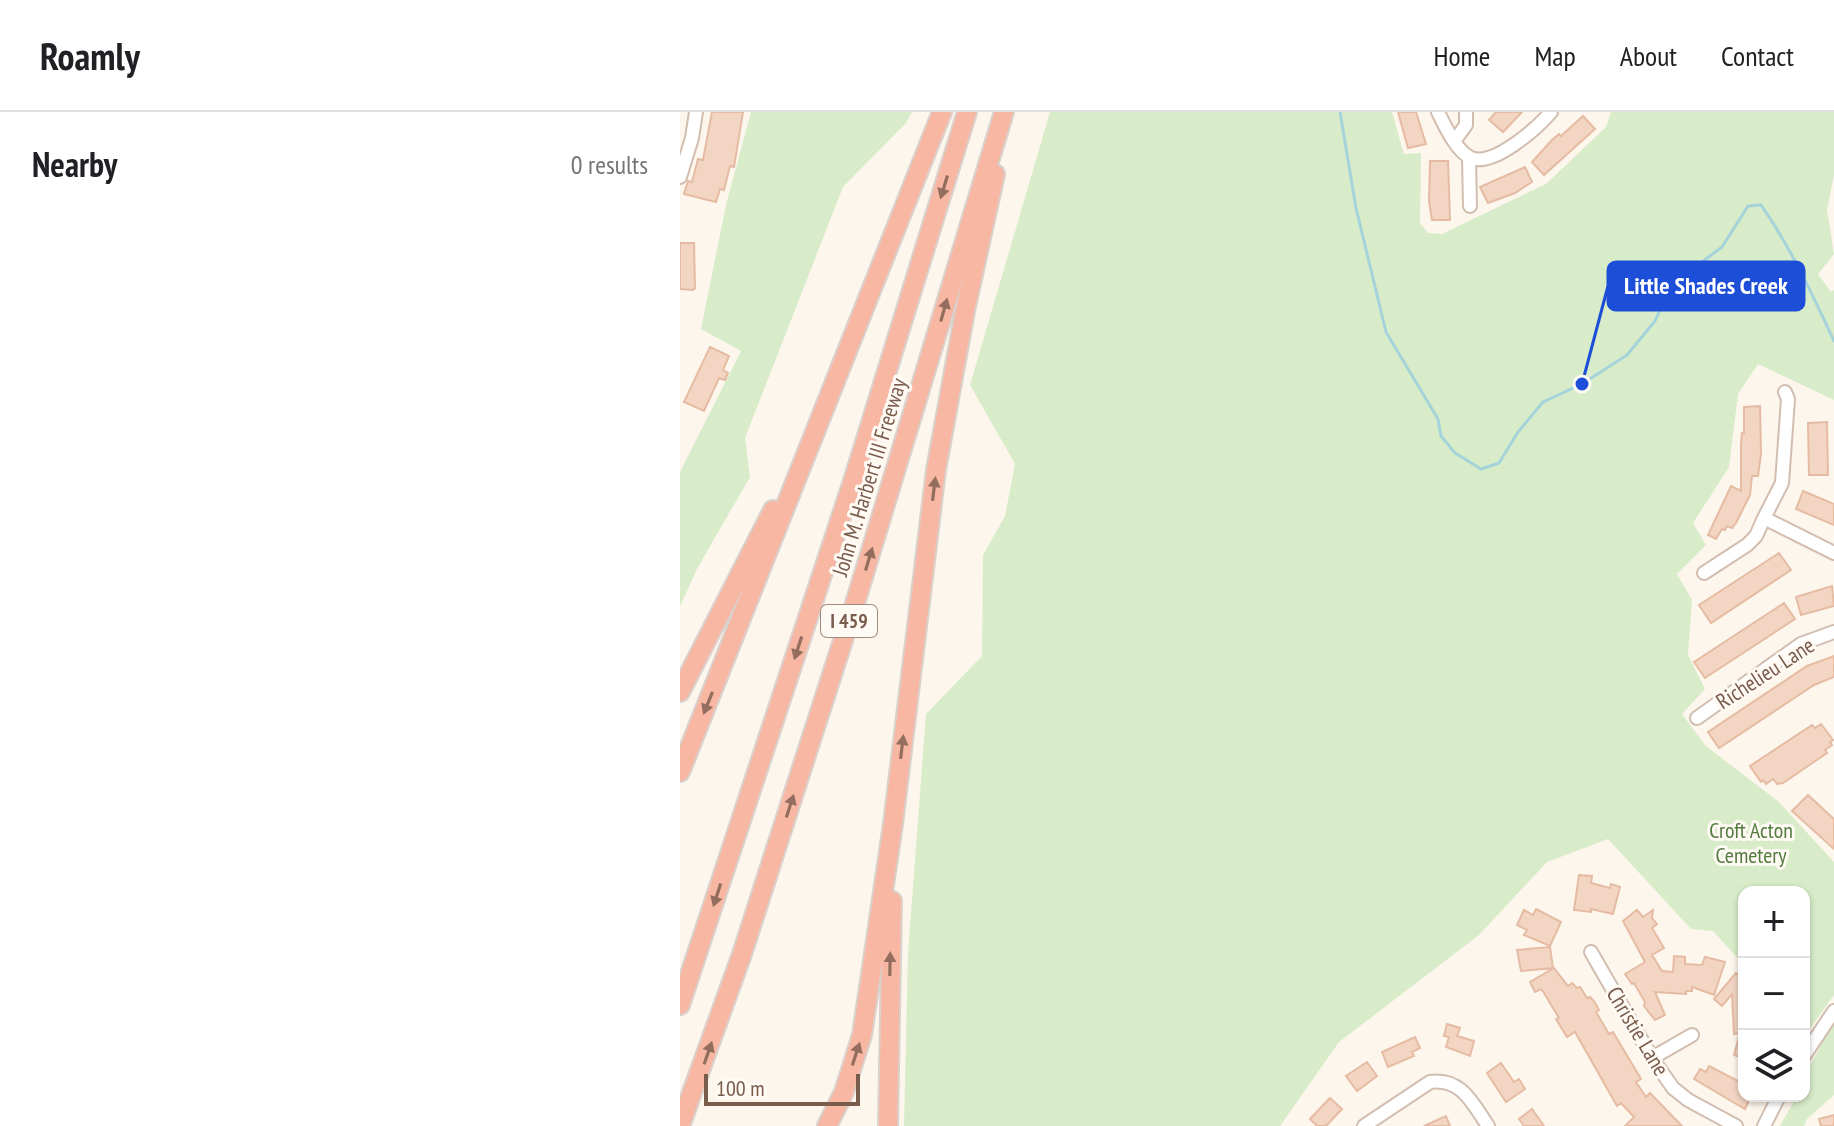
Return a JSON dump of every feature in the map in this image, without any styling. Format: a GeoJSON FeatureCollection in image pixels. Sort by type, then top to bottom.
{"type":"FeatureCollection","features":[{"type":"Feature","properties":{"kind":"highway"},"geometry":{"type":"LineString","coordinates":[[680,772],[942,112]]}},
{"type":"Feature","properties":{"kind":"highway","name":"John M. Harbert III Freeway"},"geometry":{"type":"LineString","coordinates":[[680,1005],[854,478],[967,112]]}},
{"type":"Feature","properties":{"kind":"highway"},"geometry":{"type":"LineString","coordinates":[[827,1126],[844,1092],[862,1035],[893,824],[936,470],[1006,112]]}},
{"type":"Feature","properties":{"kind":"highway","name":"John M. Harbert III Freeway"},"geometry":{"type":"LineString","coordinates":[[680,1126],[742,954],[843,641],[1006,112]]}},
{"type":"Feature","properties":{"kind":"highway"},"geometry":{"type":"LineString","coordinates":[[680,692],[765,526],[851,344]]}},
{"type":"Feature","properties":{"kind":"highway"},"geometry":{"type":"LineString","coordinates":[[888,1126],[893,824]]}},
{"type":"Feature","properties":{"kind":"street"},"geometry":{"type":"LineString","coordinates":[[680,177],[696,112]]}},
{"type":"Feature","properties":{"kind":"street"},"geometry":{"type":"LineString","coordinates":[[1438,112],[1469,157],[1470,206]]}},
{"type":"Feature","properties":{"kind":"street"},"geometry":{"type":"LineString","coordinates":[[1455,140],[1466,125],[1466,112]]}},
{"type":"Feature","properties":{"kind":"street"},"geometry":{"type":"LineString","coordinates":[[1469,157],[1481,159],[1511,147],[1551,112]]}},
{"type":"Feature","properties":{"kind":"street"},"geometry":{"type":"LineString","coordinates":[[1704,573],[1756,536],[1782,483],[1788,399],[1785,392]]}},
{"type":"Feature","properties":{"kind":"street"},"geometry":{"type":"LineString","coordinates":[[1764,518],[1834,553]]}},
{"type":"Feature","properties":{"kind":"street","name":"Richelieu Lane"},"geometry":{"type":"LineString","coordinates":[[1697,718],[1801,644],[1834,632]]}},
{"type":"Feature","properties":{"kind":"street","name":"Christie Lane"},"geometry":{"type":"LineString","coordinates":[[1591,952],[1652,1058],[1680,1094],[1716,1122],[1736,1126]]}},
{"type":"Feature","properties":{"kind":"street"},"geometry":{"type":"LineString","coordinates":[[1810,1047],[1834,1011]]}},
{"type":"Feature","properties":{"kind":"street"},"geometry":{"type":"LineString","coordinates":[[1652,1058],[1692,1035]]}},
{"type":"Feature","properties":{"kind":"street"},"geometry":{"type":"LineString","coordinates":[[1364,1126],[1430,1082],[1440,1080],[1454,1084],[1466,1093],[1488,1126]]}},
{"type":"Feature","properties":{"kind":"street"},"geometry":{"type":"LineString","coordinates":[[1764,1126],[1776,1102]]}},
{"type":"Feature","properties":{"kind":"green space"},"geometry":{"type":"Polygon","coordinates":[[[751,112],[912,112],[906,123],[843,187],[745,438],[750,477],[698,567],[680,606],[680,472],[741,351],[701,329],[726,205],[751,112]]]}},
{"type":"Feature","properties":{"kind":"green space","name":"Croft Acton Cemetery"},"geometry":{"type":"Polygon","coordinates":[[[1050,112],[1392,112],[1404,154],[1421,153],[1420,223],[1428,233],[1442,234],[1546,184],[1606,127],[1611,112],[1834,112],[1834,175],[1827,210],[1834,254],[1818,274],[1831,292],[1834,290],[1834,400],[1758,364],[1738,394],[1729,467],[1693,523],[1706,545],[1677,574],[1692,600],[1688,655],[1705,689],[1682,714],[1706,746],[1779,802],[1834,862],[1834,995],[1810,1029],[1810,886],[1738,886],[1738,958],[1713,931],[1691,929],[1608,839],[1547,862],[1479,935],[1339,1042],[1280,1126],[904,1126],[908,953],[926,714],[982,656],[983,555],[1005,516],[1015,464],[970,385],[1050,112]]]}},
{"type":"Feature","properties":{"kind":"green space"},"geometry":{"type":"Polygon","coordinates":[[[1834,1024],[1834,1095],[1807,1119],[1804,1126],[1780,1126],[1794,1102],[1810,1102],[1810,1067],[1834,1024]]]}},
{"type":"Feature","properties":{"kind":"building"},"geometry":{"type":"Polygon","coordinates":[[[712,112],[743,112],[734,167],[730,166],[724,190],[720,189],[716,202],[684,194],[688,181],[692,182],[698,159],[703,160],[712,112]]]}},
{"type":"Feature","properties":{"kind":"building"},"geometry":{"type":"Polygon","coordinates":[[[1398,112],[1416,112],[1426,144],[1408,148],[1398,112]]]}},
{"type":"Feature","properties":{"kind":"building"},"geometry":{"type":"Polygon","coordinates":[[[1496,112],[1522,112],[1503,132],[1489,120],[1496,112]]]}},
{"type":"Feature","properties":{"kind":"building"},"geometry":{"type":"Polygon","coordinates":[[[1583,116],[1595,129],[1544,175],[1532,162],[1552,140],[1583,116]]]}},
{"type":"Feature","properties":{"kind":"building"},"geometry":{"type":"Polygon","coordinates":[[[1430,161],[1448,161],[1450,220],[1432,220],[1430,161]]]}},
{"type":"Feature","properties":{"kind":"building"},"geometry":{"type":"Polygon","coordinates":[[[1525,167],[1532,182],[1515,193],[1488,203],[1480,187],[1525,167]]]}},
{"type":"Feature","properties":{"kind":"building"},"geometry":{"type":"Polygon","coordinates":[[[680,243],[694,243],[693,290],[680,289],[680,243]]]}},
{"type":"Feature","properties":{"kind":"building"},"geometry":{"type":"Polygon","coordinates":[[[710,347],[729,356],[723,370],[728,373],[725,380],[719,378],[704,411],[684,402],[710,347]]]}},
{"type":"Feature","properties":{"kind":"building"},"geometry":{"type":"Polygon","coordinates":[[[1760,406],[1758,476],[1752,476],[1750,495],[1736,523],[1732,528],[1727,526],[1725,530],[1722,529],[1716,539],[1708,535],[1731,486],[1741,491],[1744,407],[1760,406]]]}},
{"type":"Feature","properties":{"kind":"building"},"geometry":{"type":"Polygon","coordinates":[[[1827,422],[1828,475],[1809,475],[1808,423],[1827,422]]]}},
{"type":"Feature","properties":{"kind":"building"},"geometry":{"type":"Polygon","coordinates":[[[1803,491],[1834,504],[1834,525],[1796,509],[1803,491]]]}},
{"type":"Feature","properties":{"kind":"building"},"geometry":{"type":"Polygon","coordinates":[[[1779,553],[1791,570],[1711,623],[1699,605],[1779,553]]]}},
{"type":"Feature","properties":{"kind":"building"},"geometry":{"type":"Polygon","coordinates":[[[1832,586],[1834,606],[1801,615],[1796,597],[1832,586]]]}},
{"type":"Feature","properties":{"kind":"building"},"geometry":{"type":"Polygon","coordinates":[[[1784,603],[1795,619],[1705,678],[1694,662],[1784,603]]]}},
{"type":"Feature","properties":{"kind":"building"},"geometry":{"type":"Polygon","coordinates":[[[1834,656],[1834,677],[1814,685],[1719,748],[1708,732],[1807,666],[1834,656]]]}},
{"type":"Feature","properties":{"kind":"building"},"geometry":{"type":"Polygon","coordinates":[[[1821,724],[1833,740],[1825,750],[1827,753],[1783,783],[1777,784],[1773,779],[1766,784],[1763,780],[1761,782],[1750,766],[1812,725],[1815,728],[1821,724]]]}},
{"type":"Feature","properties":{"kind":"building"},"geometry":{"type":"Polygon","coordinates":[[[1808,795],[1834,819],[1834,849],[1792,811],[1808,795]]]}},
{"type":"Feature","properties":{"kind":"building"},"geometry":{"type":"Polygon","coordinates":[[[1579,875],[1592,876],[1591,883],[1620,887],[1613,914],[1591,909],[1591,912],[1574,910],[1579,875]]]}},
{"type":"Feature","properties":{"kind":"building"},"geometry":{"type":"Polygon","coordinates":[[[1536,909],[1561,922],[1550,946],[1524,935],[1527,930],[1517,925],[1524,910],[1533,915],[1536,909]]]}},
{"type":"Feature","properties":{"kind":"building"},"geometry":{"type":"Polygon","coordinates":[[[1637,910],[1643,917],[1653,910],[1652,918],[1657,924],[1652,928],[1664,948],[1652,955],[1662,971],[1673,972],[1674,956],[1685,957],[1685,964],[1702,965],[1705,957],[1725,962],[1714,995],[1692,987],[1692,991],[1686,991],[1686,994],[1655,992],[1665,1015],[1655,1020],[1644,1006],[1645,1002],[1634,983],[1625,974],[1645,962],[1623,921],[1637,910]]]}},
{"type":"Feature","properties":{"kind":"building"},"geometry":{"type":"Polygon","coordinates":[[[1550,947],[1553,968],[1521,971],[1517,950],[1550,947]]]}},
{"type":"Feature","properties":{"kind":"building"},"geometry":{"type":"Polygon","coordinates":[[[1554,968],[1568,986],[1572,983],[1580,987],[1587,998],[1594,1001],[1599,1010],[1596,1012],[1609,1034],[1613,1032],[1641,1079],[1636,1082],[1646,1097],[1650,1093],[1682,1126],[1625,1126],[1634,1117],[1621,1103],[1617,1106],[1575,1032],[1567,1037],[1544,993],[1541,989],[1535,992],[1530,982],[1554,968]]]}},
{"type":"Feature","properties":{"kind":"building"},"geometry":{"type":"Polygon","coordinates":[[[1736,973],[1738,975],[1738,1033],[1734,1034],[1732,994],[1722,1006],[1714,999],[1736,973]]]}},
{"type":"Feature","properties":{"kind":"building"},"geometry":{"type":"Polygon","coordinates":[[[1447,1024],[1460,1028],[1457,1036],[1474,1041],[1470,1056],[1446,1047],[1449,1037],[1444,1036],[1447,1024]]]}},
{"type":"Feature","properties":{"kind":"building"},"geometry":{"type":"Polygon","coordinates":[[[1415,1037],[1420,1048],[1412,1052],[1414,1056],[1388,1067],[1382,1052],[1415,1037]]]}},
{"type":"Feature","properties":{"kind":"building"},"geometry":{"type":"Polygon","coordinates":[[[1367,1062],[1377,1076],[1357,1091],[1346,1076],[1367,1062]]]}},
{"type":"Feature","properties":{"kind":"building"},"geometry":{"type":"Polygon","coordinates":[[[1501,1063],[1514,1082],[1519,1079],[1525,1089],[1506,1102],[1487,1073],[1501,1063]]]}},
{"type":"Feature","properties":{"kind":"building"},"geometry":{"type":"Polygon","coordinates":[[[1709,1066],[1738,1081],[1738,1102],[1748,1102],[1745,1109],[1694,1079],[1700,1069],[1706,1072],[1709,1066]]]}},
{"type":"Feature","properties":{"kind":"building"},"geometry":{"type":"Polygon","coordinates":[[[1330,1098],[1342,1109],[1326,1126],[1317,1126],[1310,1119],[1330,1098]]]}},
{"type":"Feature","properties":{"kind":"building"},"geometry":{"type":"Polygon","coordinates":[[[1532,1109],[1544,1126],[1524,1126],[1519,1119],[1532,1109]]]}},
{"type":"Feature","properties":{"kind":"building"},"geometry":{"type":"Polygon","coordinates":[[[1834,1115],[1834,1126],[1821,1126],[1819,1119],[1834,1115]]]}},
{"type":"Feature","properties":{"kind":"building"},"geometry":{"type":"Polygon","coordinates":[[[1446,1116],[1450,1126],[1424,1126],[1446,1116]]]}},
{"type":"Feature","properties":{"kind":"waterway"},"geometry":{"type":"LineString","coordinates":[[1340,112],[1356,208],[1386,332],[1438,419],[1441,436],[1455,453],[1481,469],[1499,463],[1518,432],[1543,402],[1582,384],[1627,355],[1655,321],[1671,285],[1722,247],[1748,206],[1761,205],[1772,221],[1834,341]]}},
{"type":"Feature","properties":{"kind":"place","name":"Little Shades Creek"},"geometry":{"type":"Point","coordinates":[1582,384]}}]}
